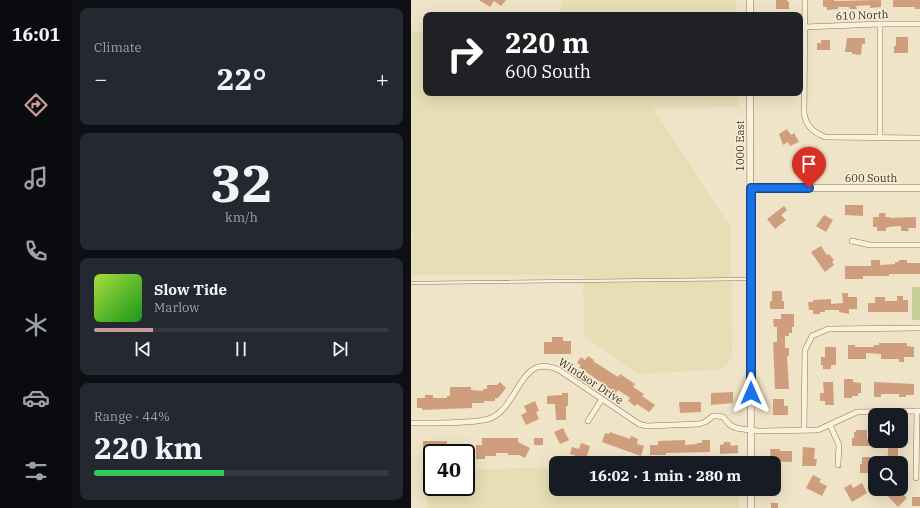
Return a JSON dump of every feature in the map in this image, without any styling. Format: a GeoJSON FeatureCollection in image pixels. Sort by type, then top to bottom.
{"type":"FeatureCollection","features":[{"type":"Feature","properties":{"kind":"street"},"geometry":{"type":"LineString","coordinates":[[750,0],[750,12]]}},
{"type":"Feature","properties":{"kind":"street"},"geometry":{"type":"LineString","coordinates":[[805,0],[804,113],[805,120],[809,127],[815,133],[825,137],[920,138]]}},
{"type":"Feature","properties":{"kind":"street"},"geometry":{"type":"LineString","coordinates":[[880,24],[880,138]]}},
{"type":"Feature","properties":{"kind":"street","name":"610 North"},"geometry":{"type":"LineString","coordinates":[[805,27],[920,24]]}},
{"type":"Feature","properties":{"kind":"street","name":"1000 East"},"geometry":{"type":"LineString","coordinates":[[750,96],[751,456]]}},
{"type":"Feature","properties":{"kind":"street","name":"600 South"},"geometry":{"type":"LineString","coordinates":[[751,188],[920,188]]}},
{"type":"Feature","properties":{"kind":"street"},"geometry":{"type":"LineString","coordinates":[[852,241],[870,245],[920,245]]}},
{"type":"Feature","properties":{"kind":"street"},"geometry":{"type":"LineString","coordinates":[[804,430],[805,350],[812,336],[828,329],[920,328]]}},
{"type":"Feature","properties":{"kind":"street","name":"Windsor Drive"},"geometry":{"type":"LineString","coordinates":[[411,423],[478,421],[490,419],[500,412],[526,374],[534,368],[543,365],[551,366],[559,370],[639,424],[646,426],[699,424],[705,422],[713,416],[718,416],[723,417],[730,425],[736,428],[751,430]]}},
{"type":"Feature","properties":{"kind":"street"},"geometry":{"type":"LineString","coordinates":[[588,421],[602,399]]}},
{"type":"Feature","properties":{"kind":"street"},"geometry":{"type":"LineString","coordinates":[[751,430],[818,430],[857,412],[919,411],[916,478]]}},
{"type":"Feature","properties":{"kind":"street"},"geometry":{"type":"LineString","coordinates":[[830,425],[839,445],[838,465]]}},
{"type":"Feature","properties":{"kind":"street"},"geometry":{"type":"LineString","coordinates":[[751,496],[751,508]]}},
{"type":"Feature","properties":{"kind":"lane"},"geometry":{"type":"LineString","coordinates":[[411,283],[750,279]]}},
{"type":"Feature","properties":{"kind":"shaded area"},"geometry":{"type":"Polygon","coordinates":[[[561,0],[736,0],[736,12],[561,12],[561,0]]]}},
{"type":"Feature","properties":{"kind":"shaded area"},"geometry":{"type":"Polygon","coordinates":[[[411,32],[423,32],[423,96],[737,96],[738,107],[653,108],[731,228],[732,357],[724,369],[638,374],[584,336],[583,275],[411,275],[411,244],[413,236],[411,226],[411,32]]]}},
{"type":"Feature","properties":{"kind":"shaded area"},"geometry":{"type":"Polygon","coordinates":[[[549,467],[549,496],[739,496],[739,508],[428,508],[426,496],[475,496],[475,470],[549,467]]]}},
{"type":"Feature","properties":{"kind":"shaded area"},"geometry":{"type":"Polygon","coordinates":[[[421,471],[423,471],[423,482],[421,471]]]}},
{"type":"Feature","properties":{"kind":"green space"},"geometry":{"type":"Polygon","coordinates":[[[912,287],[920,287],[920,320],[912,320],[912,287]]]}},
{"type":"Feature","properties":{"kind":"building"},"geometry":{"type":"Polygon","coordinates":[[[479,0],[506,0],[501,6],[494,1],[490,7],[479,0]]]}},
{"type":"Feature","properties":{"kind":"building"},"geometry":{"type":"Polygon","coordinates":[[[776,0],[787,0],[789,2],[789,9],[776,9],[776,0]]]}},
{"type":"Feature","properties":{"kind":"building"},"geometry":{"type":"Polygon","coordinates":[[[823,0],[881,0],[881,7],[870,8],[870,5],[856,6],[857,9],[838,7],[838,9],[827,10],[827,7],[823,6],[823,0]]]}},
{"type":"Feature","properties":{"kind":"building"},"geometry":{"type":"Polygon","coordinates":[[[893,0],[920,0],[920,9],[915,9],[915,7],[893,7],[893,0]]]}},
{"type":"Feature","properties":{"kind":"building"},"geometry":{"type":"Polygon","coordinates":[[[896,37],[908,37],[908,53],[894,53],[896,37]]]}},
{"type":"Feature","properties":{"kind":"building"},"geometry":{"type":"Polygon","coordinates":[[[847,38],[865,38],[865,44],[862,44],[861,55],[852,54],[852,52],[845,52],[847,38]]]}},
{"type":"Feature","properties":{"kind":"building"},"geometry":{"type":"Polygon","coordinates":[[[821,40],[830,40],[830,50],[817,50],[817,43],[821,43],[821,40]]]}},
{"type":"Feature","properties":{"kind":"building"},"geometry":{"type":"Polygon","coordinates":[[[787,129],[791,135],[794,133],[799,142],[790,146],[788,142],[783,145],[779,134],[787,129]]]}},
{"type":"Feature","properties":{"kind":"building"},"geometry":{"type":"Polygon","coordinates":[[[809,146],[817,149],[815,153],[822,156],[818,166],[801,162],[809,146]]]}},
{"type":"Feature","properties":{"kind":"building"},"geometry":{"type":"Polygon","coordinates":[[[845,205],[863,205],[863,216],[845,215],[845,205]]]}},
{"type":"Feature","properties":{"kind":"building"},"geometry":{"type":"Polygon","coordinates":[[[784,206],[787,210],[781,215],[786,220],[775,229],[767,219],[784,206]]]}},
{"type":"Feature","properties":{"kind":"building"},"geometry":{"type":"Polygon","coordinates":[[[879,213],[886,213],[885,217],[890,218],[916,217],[916,228],[908,228],[909,231],[901,231],[901,226],[886,228],[886,231],[877,231],[877,227],[873,227],[873,217],[879,217],[879,213]]]}},
{"type":"Feature","properties":{"kind":"building"},"geometry":{"type":"Polygon","coordinates":[[[824,215],[833,220],[826,232],[816,226],[824,215]]]}},
{"type":"Feature","properties":{"kind":"building"},"geometry":{"type":"Polygon","coordinates":[[[821,246],[827,255],[829,254],[834,260],[832,262],[834,265],[825,272],[811,252],[821,246]]]}},
{"type":"Feature","properties":{"kind":"building"},"geometry":{"type":"Polygon","coordinates":[[[871,260],[880,260],[880,265],[895,264],[895,262],[899,262],[899,260],[907,260],[907,263],[920,263],[920,274],[889,274],[889,276],[863,276],[863,279],[845,279],[845,266],[871,266],[871,260]]]}},
{"type":"Feature","properties":{"kind":"building"},"geometry":{"type":"Polygon","coordinates":[[[772,291],[782,291],[784,309],[770,309],[772,291]]]}},
{"type":"Feature","properties":{"kind":"building"},"geometry":{"type":"Polygon","coordinates":[[[842,293],[848,293],[848,297],[857,297],[857,309],[849,309],[849,314],[839,312],[839,310],[825,310],[825,312],[820,312],[820,314],[813,314],[813,310],[809,310],[808,302],[813,302],[813,300],[831,299],[831,304],[843,303],[842,293]]]}},
{"type":"Feature","properties":{"kind":"building"},"geometry":{"type":"Polygon","coordinates":[[[897,296],[903,296],[903,300],[908,300],[908,312],[868,312],[868,303],[875,303],[875,297],[885,297],[885,301],[897,301],[897,296]]]}},
{"type":"Feature","properties":{"kind":"building"},"geometry":{"type":"Polygon","coordinates":[[[781,314],[794,314],[794,327],[792,327],[792,333],[789,333],[789,336],[785,336],[785,348],[789,348],[789,356],[787,356],[789,389],[775,389],[773,342],[777,342],[777,327],[774,327],[773,319],[781,319],[781,314]]]}},
{"type":"Feature","properties":{"kind":"building"},"geometry":{"type":"Polygon","coordinates":[[[552,337],[563,337],[563,341],[571,341],[571,354],[544,354],[544,342],[552,342],[552,337]]]}},
{"type":"Feature","properties":{"kind":"building"},"geometry":{"type":"Polygon","coordinates":[[[879,343],[907,343],[907,346],[914,347],[914,357],[904,357],[904,362],[899,362],[899,359],[881,359],[881,354],[866,353],[866,359],[848,359],[848,345],[855,345],[855,347],[874,347],[874,345],[879,345],[879,343]]]}},
{"type":"Feature","properties":{"kind":"building"},"geometry":{"type":"Polygon","coordinates":[[[825,347],[836,347],[836,365],[831,365],[831,369],[823,369],[823,365],[821,365],[821,357],[825,357],[825,347]]]}},
{"type":"Feature","properties":{"kind":"building"},"geometry":{"type":"Polygon","coordinates":[[[588,356],[594,360],[593,361],[618,377],[620,374],[635,384],[633,387],[644,394],[642,396],[655,405],[649,412],[637,404],[635,406],[628,401],[630,398],[618,390],[616,393],[579,367],[581,365],[577,363],[581,357],[585,360],[588,356]]]}},
{"type":"Feature","properties":{"kind":"building"},"geometry":{"type":"Polygon","coordinates":[[[844,379],[853,379],[853,382],[861,383],[861,393],[858,393],[858,396],[844,398],[844,379]]]}},
{"type":"Feature","properties":{"kind":"building"},"geometry":{"type":"Polygon","coordinates":[[[500,382],[506,388],[498,398],[495,398],[495,401],[472,403],[472,408],[422,410],[422,408],[417,408],[417,398],[425,398],[425,395],[433,395],[433,398],[447,398],[447,396],[450,396],[450,387],[471,387],[471,390],[483,391],[483,389],[487,389],[487,385],[497,385],[500,382]]]}},
{"type":"Feature","properties":{"kind":"building"},"geometry":{"type":"Polygon","coordinates":[[[823,382],[833,382],[834,405],[825,405],[825,401],[820,401],[820,393],[824,393],[823,382]]]}},
{"type":"Feature","properties":{"kind":"building"},"geometry":{"type":"Polygon","coordinates":[[[874,382],[914,384],[914,395],[899,397],[899,394],[881,394],[881,397],[874,397],[874,382]]]}},
{"type":"Feature","properties":{"kind":"building"},"geometry":{"type":"Polygon","coordinates":[[[733,392],[733,403],[711,405],[711,393],[733,392]]]}},
{"type":"Feature","properties":{"kind":"building"},"geometry":{"type":"Polygon","coordinates":[[[562,393],[568,393],[566,420],[556,420],[555,404],[547,404],[547,396],[562,395],[562,393]]]}},
{"type":"Feature","properties":{"kind":"building"},"geometry":{"type":"Polygon","coordinates":[[[773,399],[784,399],[784,406],[788,406],[788,415],[773,415],[773,399]]]}},
{"type":"Feature","properties":{"kind":"building"},"geometry":{"type":"Polygon","coordinates":[[[535,401],[539,411],[536,412],[539,419],[526,425],[521,415],[527,412],[524,406],[535,401]]]}},
{"type":"Feature","properties":{"kind":"building"},"geometry":{"type":"Polygon","coordinates":[[[679,402],[701,402],[701,412],[680,413],[679,402]]]}},
{"type":"Feature","properties":{"kind":"building"},"geometry":{"type":"Polygon","coordinates":[[[563,428],[569,440],[560,444],[554,432],[563,428]]]}},
{"type":"Feature","properties":{"kind":"building"},"geometry":{"type":"Polygon","coordinates":[[[856,430],[867,430],[868,446],[852,446],[852,438],[854,438],[854,432],[856,432],[856,430]]]}},
{"type":"Feature","properties":{"kind":"building"},"geometry":{"type":"Polygon","coordinates":[[[610,432],[630,439],[631,436],[638,439],[637,444],[644,446],[641,456],[602,442],[605,433],[609,434],[610,432]]]}},
{"type":"Feature","properties":{"kind":"building"},"geometry":{"type":"Polygon","coordinates":[[[482,438],[518,438],[518,442],[530,448],[525,458],[519,455],[508,455],[508,453],[496,453],[496,456],[485,456],[485,459],[476,459],[476,445],[482,445],[482,438]]]}},
{"type":"Feature","properties":{"kind":"building"},"geometry":{"type":"Polygon","coordinates":[[[534,438],[543,438],[543,445],[534,445],[534,438]]]}},
{"type":"Feature","properties":{"kind":"building"},"geometry":{"type":"Polygon","coordinates":[[[685,440],[685,445],[702,443],[702,440],[710,440],[710,452],[650,455],[650,445],[658,445],[658,441],[685,440]]]}},
{"type":"Feature","properties":{"kind":"building"},"geometry":{"type":"Polygon","coordinates":[[[423,441],[447,441],[447,444],[423,444],[423,441]]]}},
{"type":"Feature","properties":{"kind":"building"},"geometry":{"type":"Polygon","coordinates":[[[724,442],[730,442],[731,446],[738,445],[738,453],[720,454],[720,445],[724,444],[724,442]]]}},
{"type":"Feature","properties":{"kind":"building"},"geometry":{"type":"Polygon","coordinates":[[[581,443],[590,446],[587,456],[576,456],[570,454],[572,447],[579,449],[581,443]]]}},
{"type":"Feature","properties":{"kind":"building"},"geometry":{"type":"Polygon","coordinates":[[[803,447],[815,448],[814,459],[817,459],[816,466],[802,466],[803,447]]]}},
{"type":"Feature","properties":{"kind":"building"},"geometry":{"type":"Polygon","coordinates":[[[888,448],[898,448],[898,456],[888,456],[888,448]]]}},
{"type":"Feature","properties":{"kind":"building"},"geometry":{"type":"Polygon","coordinates":[[[770,449],[792,451],[792,462],[781,461],[781,456],[771,456],[770,449]]]}},
{"type":"Feature","properties":{"kind":"building"},"geometry":{"type":"Polygon","coordinates":[[[862,457],[868,457],[868,473],[860,473],[860,464],[862,464],[862,457]]]}},
{"type":"Feature","properties":{"kind":"building"},"geometry":{"type":"Polygon","coordinates":[[[813,475],[821,479],[819,482],[827,486],[822,496],[806,488],[813,475]]]}},
{"type":"Feature","properties":{"kind":"building"},"geometry":{"type":"Polygon","coordinates":[[[862,483],[867,493],[852,502],[844,488],[851,484],[853,488],[862,483]]]}},
{"type":"Feature","properties":{"kind":"building"},"geometry":{"type":"Polygon","coordinates":[[[888,496],[905,496],[907,498],[898,507],[888,496]]]}},
{"type":"Feature","properties":{"kind":"building"},"geometry":{"type":"Polygon","coordinates":[[[912,497],[920,497],[920,506],[912,506],[912,497]]]}},
{"type":"Feature","properties":{"kind":"building"},"geometry":{"type":"Polygon","coordinates":[[[771,503],[778,503],[778,508],[771,508],[771,503]]]}},
{"type":"Feature","properties":{"kind":"route"},"geometry":{"type":"LineString","coordinates":[[751,393],[751,188],[809,188]]}}]}
